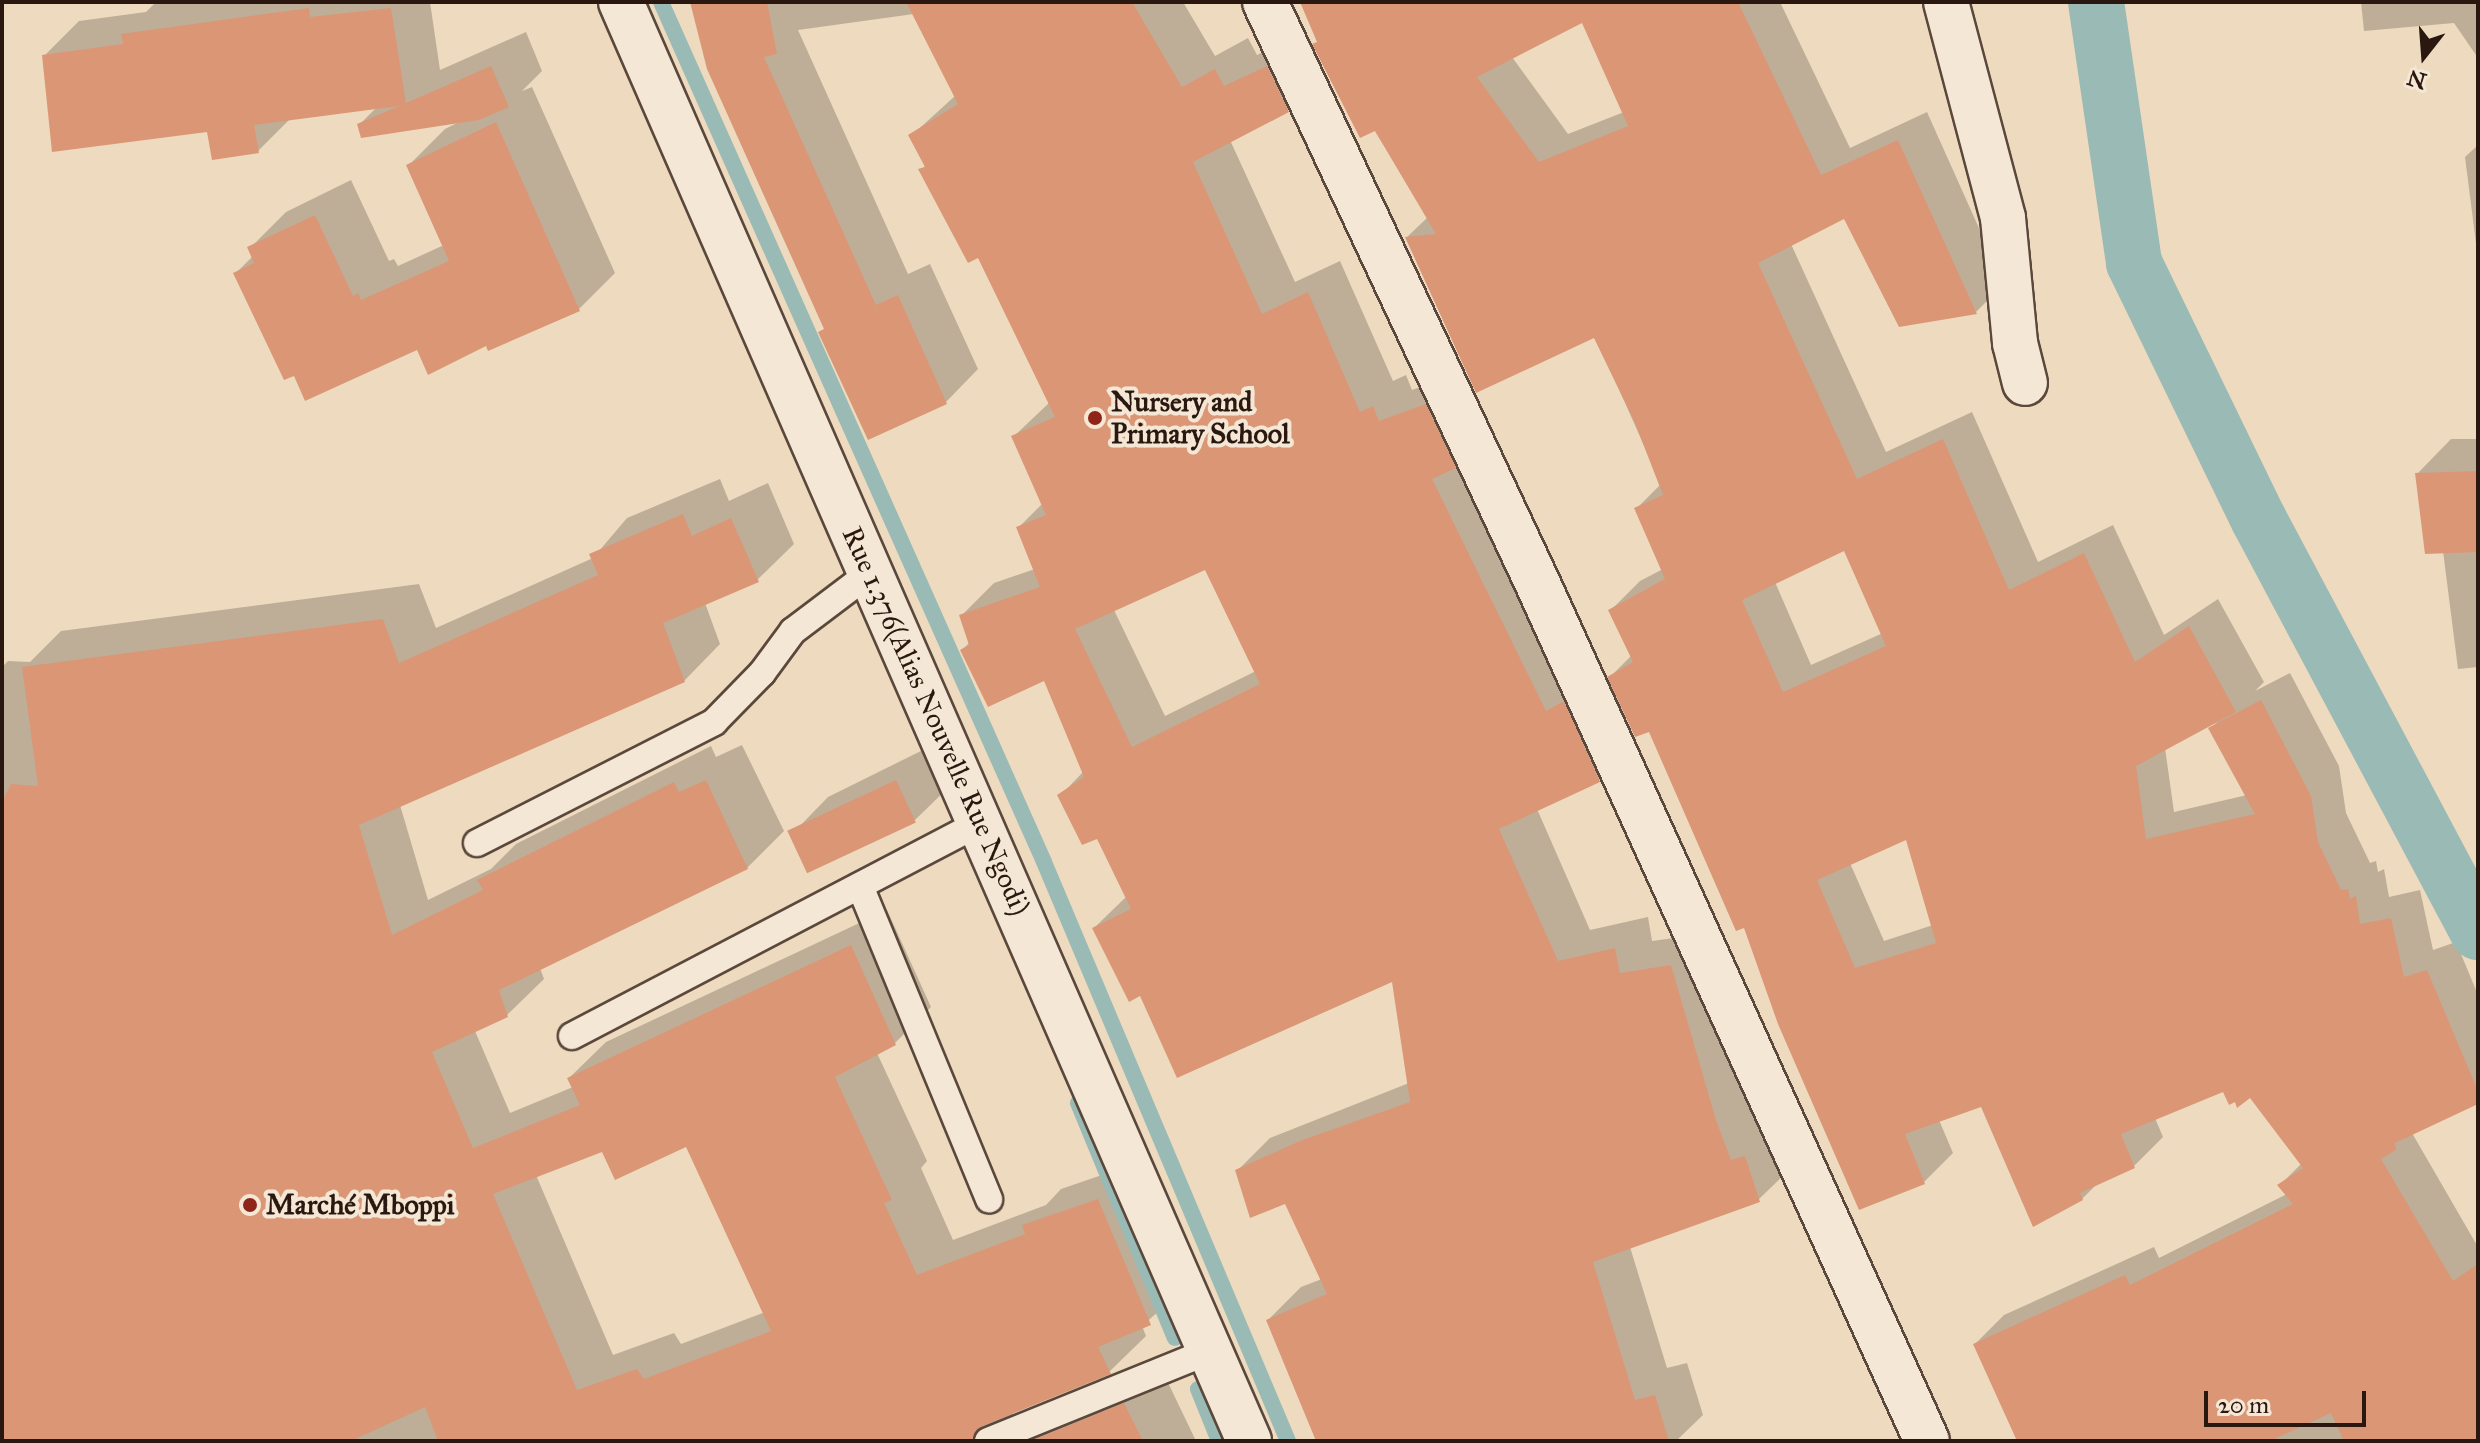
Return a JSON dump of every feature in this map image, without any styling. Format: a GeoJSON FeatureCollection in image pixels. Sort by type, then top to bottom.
{"type":"FeatureCollection","features":[{"type":"Feature","properties":{"kind":"street","name":"Rue 1.376(Alias Nouvelle Rue Ngodi)"},"geometry":{"type":"LineString","coordinates":[[621,2],[1212,1350],[1249,1441]]}},
{"type":"Feature","properties":{"kind":"street"},"geometry":{"type":"LineString","coordinates":[[1265,2],[1537,582],[1927,1441]]}},
{"type":"Feature","properties":{"kind":"street"},"geometry":{"type":"LineString","coordinates":[[1946,2],[2003,218],[2015,343],[2025,383]]}},
{"type":"Feature","properties":{"kind":"lane"},"geometry":{"type":"LineString","coordinates":[[477,843],[714,722],[762,673],[793,631],[871,572]]}},
{"type":"Feature","properties":{"kind":"lane"},"geometry":{"type":"LineString","coordinates":[[572,1036],[981,822]]}},
{"type":"Feature","properties":{"kind":"lane"},"geometry":{"type":"LineString","coordinates":[[860,886],[989,1199]]}},
{"type":"Feature","properties":{"kind":"lane"},"geometry":{"type":"LineString","coordinates":[[988,1441],[1212,1350]]}},
{"type":"Feature","properties":{"kind":"building"},"geometry":{"type":"Polygon","coordinates":[[[690,2],[767,2],[777,54],[764,57],[876,305],[898,295],[947,404],[868,440],[818,332],[824,329],[707,69],[690,2]]]}},
{"type":"Feature","properties":{"kind":"building"},"geometry":{"type":"Polygon","coordinates":[[[906,2],[1132,2],[1182,87],[1215,69],[1224,86],[1267,66],[1289,112],[1193,162],[1262,314],[1308,292],[1360,412],[1373,406],[1379,421],[1426,404],[1456,468],[1432,479],[1546,711],[1564,701],[1600,782],[1499,829],[1558,961],[1615,948],[1620,973],[1671,965],[1716,1120],[1731,1160],[1745,1156],[1760,1202],[1593,1262],[1635,1400],[1655,1395],[1669,1441],[1316,1441],[1266,1320],[1327,1294],[1285,1204],[1250,1218],[1235,1170],[1300,1141],[1410,1102],[1392,982],[1177,1078],[1140,996],[1129,1002],[1092,928],[1131,909],[1097,839],[1082,845],[1057,795],[1084,777],[1044,681],[988,707],[960,650],[969,645],[959,615],[1040,587],[1016,527],[1046,515],[1011,436],[1055,417],[978,258],[968,263],[918,169],[925,167],[908,135],[958,104],[906,2]],[[1205,570],[1075,629],[1132,747],[1260,684],[1205,570]]]}},
{"type":"Feature","properties":{"kind":"building"},"geometry":{"type":"Polygon","coordinates":[[[1300,2],[1738,2],[1821,175],[1898,140],[1977,314],[1899,327],[1844,219],[1758,263],[1857,479],[1943,439],[2009,590],[2084,553],[2135,662],[2189,626],[2236,712],[2136,766],[2146,839],[2255,814],[2208,728],[2261,700],[2311,796],[2318,842],[2341,890],[2348,889],[2350,899],[2356,896],[2360,924],[2391,918],[2404,977],[2427,970],[2478,1091],[2478,1104],[2395,1143],[2396,1150],[2381,1159],[2453,1281],[2478,1264],[2478,1441],[2344,1441],[2331,1413],[2270,1441],[2017,1441],[1973,1344],[2125,1275],[2130,1285],[2293,1204],[2277,1185],[2303,1168],[2250,1098],[2237,1108],[2235,1102],[2229,1105],[2223,1092],[2121,1134],[2135,1168],[2080,1193],[2083,1200],[2033,1227],[1981,1107],[1905,1134],[1925,1184],[1859,1210],[1778,1024],[1744,928],[1736,931],[1649,732],[1635,737],[1607,677],[1633,662],[1608,610],[1665,579],[1634,508],[1663,495],[1635,423],[1594,338],[1476,393],[1405,237],[1436,234],[1375,131],[1360,138],[1312,44],[1317,42],[1300,2]],[[1582,23],[1477,77],[1539,162],[1628,126],[1582,23]],[[1844,551],[1742,600],[1783,692],[1886,646],[1844,551]],[[1906,840],[1817,880],[1855,968],[1936,943],[1906,840]]]}},
{"type":"Feature","properties":{"kind":"building"},"geometry":{"type":"Polygon","coordinates":[[[309,8],[310,17],[391,8],[406,103],[491,66],[509,107],[479,120],[361,138],[357,124],[399,106],[254,125],[259,153],[212,160],[207,132],[52,152],[42,55],[123,44],[121,34],[309,8]]]}},
{"type":"Feature","properties":{"kind":"building"},"geometry":{"type":"Polygon","coordinates":[[[496,122],[580,311],[488,351],[486,346],[428,375],[417,350],[305,401],[294,376],[284,380],[233,273],[254,263],[247,247],[315,215],[353,296],[358,293],[361,300],[449,261],[406,165],[496,122]]]}},
{"type":"Feature","properties":{"kind":"building"},"geometry":{"type":"Polygon","coordinates":[[[2478,471],[2478,552],[2425,554],[2415,473],[2478,471]]]}},
{"type":"Feature","properties":{"kind":"building"},"geometry":{"type":"Polygon","coordinates":[[[683,514],[692,536],[731,518],[759,582],[663,623],[685,682],[359,825],[392,935],[483,890],[477,880],[674,782],[679,792],[706,780],[748,869],[499,990],[508,1017],[432,1052],[473,1148],[580,1105],[567,1078],[851,945],[896,1045],[835,1077],[892,1200],[884,1203],[917,1275],[1025,1234],[1022,1225],[1098,1199],[1151,1325],[1098,1347],[1111,1374],[982,1426],[972,1441],[438,1441],[425,1407],[351,1441],[2,1441],[2,802],[11,784],[38,786],[22,667],[383,619],[399,663],[598,575],[589,554],[683,514]],[[686,1147],[615,1180],[602,1152],[493,1194],[577,1390],[637,1369],[644,1379],[771,1331],[686,1147]]]}},
{"type":"Feature","properties":{"kind":"building"},"geometry":{"type":"Polygon","coordinates":[[[896,780],[916,823],[807,873],[787,831],[896,780]]]}},
{"type":"Feature","properties":{"kind":"building"},"geometry":{"type":"Polygon","coordinates":[[[1124,1403],[1143,1441],[1031,1441],[1124,1403]]]}},
{"type":"Feature","properties":{"kind":"waterway"},"geometry":{"type":"LineString","coordinates":[[661,2],[1044,862],[1288,1441]]}},
{"type":"Feature","properties":{"kind":"waterway"},"geometry":{"type":"LineString","coordinates":[[2096,2],[2134,263],[2259,520],[2478,932]]}},
{"type":"Feature","properties":{"kind":"waterway"},"geometry":{"type":"LineString","coordinates":[[1078,1103],[1175,1338]]}},
{"type":"Feature","properties":{"kind":"waterway"},"geometry":{"type":"LineString","coordinates":[[1198,1389],[1219,1441]]}},
{"type":"Feature","properties":{"kind":"place","name":"Nursery and Primary School"},"geometry":{"type":"Point","coordinates":[1095,418]}},
{"type":"Feature","properties":{"kind":"place","name":"Marché Mboppi"},"geometry":{"type":"Point","coordinates":[250,1205]}}]}
